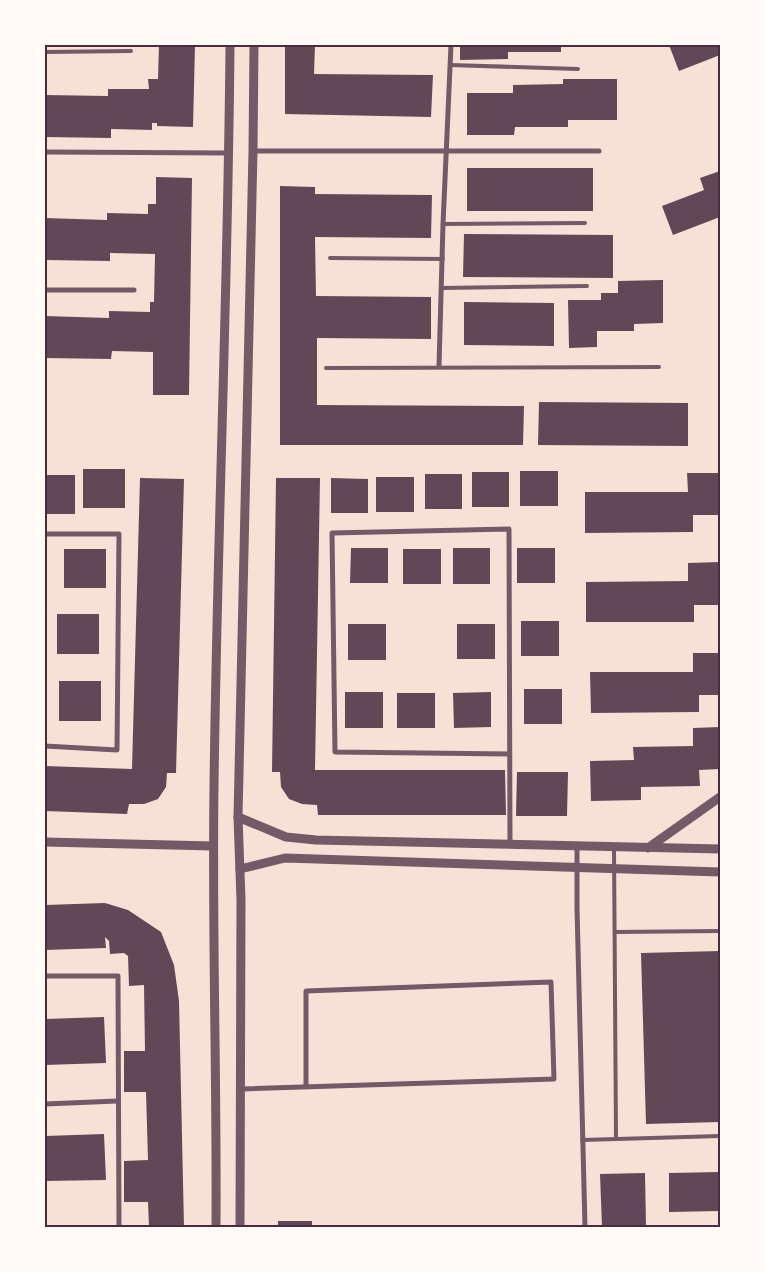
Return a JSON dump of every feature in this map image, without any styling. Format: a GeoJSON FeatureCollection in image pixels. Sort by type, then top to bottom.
{"type":"FeatureCollection","features":[{"type":"Feature","properties":{"kind":"street"},"geometry":{"type":"LineString","coordinates":[[216,1227],[217,1110],[213,846],[230,45]]}},
{"type":"Feature","properties":{"kind":"street"},"geometry":{"type":"LineString","coordinates":[[240,1227],[242,1089],[238,817],[254,45]]}},
{"type":"Feature","properties":{"kind":"street"},"geometry":{"type":"LineString","coordinates":[[439,366],[451,45]]}},
{"type":"Feature","properties":{"kind":"street"},"geometry":{"type":"LineString","coordinates":[[253,151],[599,151]]}},
{"type":"Feature","properties":{"kind":"street"},"geometry":{"type":"LineString","coordinates":[[45,152],[229,153]]}},
{"type":"Feature","properties":{"kind":"street"},"geometry":{"type":"LineString","coordinates":[[45,290],[134,290]]}},
{"type":"Feature","properties":{"kind":"street"},"geometry":{"type":"LineString","coordinates":[[510,754],[335,752],[332,533],[509,529],[510,754],[510,844]]}},
{"type":"Feature","properties":{"kind":"street"},"geometry":{"type":"LineString","coordinates":[[45,534],[119,534],[117,750],[45,746]]}},
{"type":"Feature","properties":{"kind":"street"},"geometry":{"type":"LineString","coordinates":[[648,848],[720,797]]}},
{"type":"Feature","properties":{"kind":"street"},"geometry":{"type":"LineString","coordinates":[[238,817],[286,837],[316,840],[720,849]]}},
{"type":"Feature","properties":{"kind":"street"},"geometry":{"type":"LineString","coordinates":[[45,842],[213,846]]}},
{"type":"Feature","properties":{"kind":"street"},"geometry":{"type":"LineString","coordinates":[[577,846],[584,1227]]}},
{"type":"Feature","properties":{"kind":"street"},"geometry":{"type":"LineString","coordinates":[[240,869],[284,858],[720,872]]}},
{"type":"Feature","properties":{"kind":"street"},"geometry":{"type":"LineString","coordinates":[[45,976],[118,976],[119,1227]]}},
{"type":"Feature","properties":{"kind":"street"},"geometry":{"type":"LineString","coordinates":[[242,1089],[306,1087],[554,1079],[551,982],[306,991],[306,1087]]}},
{"type":"Feature","properties":{"kind":"street"},"geometry":{"type":"LineString","coordinates":[[45,1104],[117,1101]]}},
{"type":"Feature","properties":{"kind":"lane"},"geometry":{"type":"LineString","coordinates":[[45,52],[131,51]]}},
{"type":"Feature","properties":{"kind":"lane"},"geometry":{"type":"LineString","coordinates":[[450,65],[578,69]]}},
{"type":"Feature","properties":{"kind":"lane"},"geometry":{"type":"LineString","coordinates":[[443,224],[585,223]]}},
{"type":"Feature","properties":{"kind":"lane"},"geometry":{"type":"LineString","coordinates":[[330,258],[443,259]]}},
{"type":"Feature","properties":{"kind":"lane"},"geometry":{"type":"LineString","coordinates":[[441,288],[587,286]]}},
{"type":"Feature","properties":{"kind":"lane"},"geometry":{"type":"LineString","coordinates":[[326,368],[439,366],[659,367]]}},
{"type":"Feature","properties":{"kind":"lane"},"geometry":{"type":"LineString","coordinates":[[614,847],[616,1138]]}},
{"type":"Feature","properties":{"kind":"lane"},"geometry":{"type":"LineString","coordinates":[[615,932],[720,931]]}},
{"type":"Feature","properties":{"kind":"lane"},"geometry":{"type":"LineString","coordinates":[[582,1140],[720,1136]]}},
{"type":"Feature","properties":{"kind":"building"},"geometry":{"type":"Polygon","coordinates":[[[159,45],[195,45],[193,127],[157,126],[157,123],[152,123],[152,130],[111,129],[111,138],[45,137],[45,95],[108,96],[108,89],[149,89],[148,79],[158,79],[159,45]]]}},
{"type":"Feature","properties":{"kind":"building"},"geometry":{"type":"Polygon","coordinates":[[[285,45],[315,45],[314,74],[433,75],[431,117],[285,114],[285,45]]]}},
{"type":"Feature","properties":{"kind":"building"},"geometry":{"type":"Polygon","coordinates":[[[460,45],[561,45],[561,52],[508,52],[508,59],[460,60],[460,45]]]}},
{"type":"Feature","properties":{"kind":"building"},"geometry":{"type":"Polygon","coordinates":[[[669,45],[720,45],[720,55],[679,71],[669,45]]]}},
{"type":"Feature","properties":{"kind":"building"},"geometry":{"type":"Polygon","coordinates":[[[563,79],[617,79],[617,120],[568,120],[568,127],[515,127],[514,135],[467,135],[467,93],[513,93],[513,85],[563,84],[563,79]]]}},
{"type":"Feature","properties":{"kind":"building"},"geometry":{"type":"Polygon","coordinates":[[[467,168],[593,168],[593,211],[467,211],[467,168]]]}},
{"type":"Feature","properties":{"kind":"building"},"geometry":{"type":"Polygon","coordinates":[[[720,171],[720,217],[673,235],[662,206],[704,190],[700,178],[720,171]]]}},
{"type":"Feature","properties":{"kind":"building"},"geometry":{"type":"Polygon","coordinates":[[[156,177],[192,178],[189,395],[153,395],[153,352],[112,351],[111,359],[45,358],[45,316],[109,318],[109,311],[150,312],[150,302],[154,302],[155,254],[110,253],[110,261],[45,260],[45,218],[107,220],[107,213],[148,214],[148,204],[156,204],[156,177]]]}},
{"type":"Feature","properties":{"kind":"building"},"geometry":{"type":"Polygon","coordinates":[[[280,186],[315,187],[315,194],[432,195],[431,238],[315,237],[316,296],[431,297],[431,339],[317,338],[317,405],[524,406],[523,445],[280,445],[280,186]]]}},
{"type":"Feature","properties":{"kind":"building"},"geometry":{"type":"Polygon","coordinates":[[[464,234],[613,235],[613,278],[463,277],[464,234]]]}},
{"type":"Feature","properties":{"kind":"building"},"geometry":{"type":"Polygon","coordinates":[[[663,280],[663,323],[634,324],[634,331],[597,331],[597,347],[569,348],[568,300],[601,300],[601,293],[618,293],[618,281],[663,280]]]}},
{"type":"Feature","properties":{"kind":"building"},"geometry":{"type":"Polygon","coordinates":[[[464,302],[554,303],[554,346],[464,345],[464,302]]]}},
{"type":"Feature","properties":{"kind":"building"},"geometry":{"type":"Polygon","coordinates":[[[539,402],[688,403],[688,446],[538,445],[539,402]]]}},
{"type":"Feature","properties":{"kind":"building"},"geometry":{"type":"Polygon","coordinates":[[[83,469],[125,469],[125,508],[83,508],[83,469]]]}},
{"type":"Feature","properties":{"kind":"building"},"geometry":{"type":"Polygon","coordinates":[[[520,471],[558,471],[558,506],[520,506],[520,471]]]}},
{"type":"Feature","properties":{"kind":"building"},"geometry":{"type":"Polygon","coordinates":[[[472,472],[509,472],[509,507],[472,507],[472,472]]]}},
{"type":"Feature","properties":{"kind":"building"},"geometry":{"type":"Polygon","coordinates":[[[687,473],[720,473],[720,515],[693,515],[693,532],[585,533],[585,492],[688,492],[687,473]]]}},
{"type":"Feature","properties":{"kind":"building"},"geometry":{"type":"Polygon","coordinates":[[[425,474],[462,474],[462,509],[425,509],[425,474]]]}},
{"type":"Feature","properties":{"kind":"building"},"geometry":{"type":"Polygon","coordinates":[[[45,475],[75,475],[75,514],[45,514],[45,475]]]}},
{"type":"Feature","properties":{"kind":"building"},"geometry":{"type":"Polygon","coordinates":[[[376,477],[414,477],[414,512],[376,512],[376,477]]]}},
{"type":"Feature","properties":{"kind":"building"},"geometry":{"type":"Polygon","coordinates":[[[140,478],[184,479],[176,773],[167,773],[166,787],[158,799],[144,804],[129,804],[127,814],[45,811],[45,766],[132,769],[140,478]]]}},
{"type":"Feature","properties":{"kind":"building"},"geometry":{"type":"Polygon","coordinates":[[[276,478],[320,478],[315,770],[505,770],[506,815],[318,815],[317,805],[302,804],[289,799],[281,787],[280,772],[272,772],[276,478]]]}},
{"type":"Feature","properties":{"kind":"building"},"geometry":{"type":"Polygon","coordinates":[[[331,478],[368,479],[368,513],[331,513],[331,478]]]}},
{"type":"Feature","properties":{"kind":"building"},"geometry":{"type":"Polygon","coordinates":[[[351,548],[388,548],[388,583],[350,583],[351,548]]]}},
{"type":"Feature","properties":{"kind":"building"},"geometry":{"type":"Polygon","coordinates":[[[453,548],[490,548],[490,584],[453,584],[453,548]]]}},
{"type":"Feature","properties":{"kind":"building"},"geometry":{"type":"Polygon","coordinates":[[[517,548],[555,548],[555,583],[517,583],[517,548]]]}},
{"type":"Feature","properties":{"kind":"building"},"geometry":{"type":"Polygon","coordinates":[[[64,549],[106,549],[106,588],[64,588],[64,549]]]}},
{"type":"Feature","properties":{"kind":"building"},"geometry":{"type":"Polygon","coordinates":[[[403,549],[441,549],[441,584],[403,584],[403,549]]]}},
{"type":"Feature","properties":{"kind":"building"},"geometry":{"type":"Polygon","coordinates":[[[720,562],[720,605],[694,605],[694,622],[586,622],[586,582],[688,581],[688,563],[720,562]]]}},
{"type":"Feature","properties":{"kind":"building"},"geometry":{"type":"Polygon","coordinates":[[[57,614],[99,614],[99,654],[57,654],[57,614]]]}},
{"type":"Feature","properties":{"kind":"building"},"geometry":{"type":"Polygon","coordinates":[[[521,621],[559,621],[559,656],[521,656],[521,621]]]}},
{"type":"Feature","properties":{"kind":"building"},"geometry":{"type":"Polygon","coordinates":[[[348,624],[386,624],[386,660],[348,660],[348,624]]]}},
{"type":"Feature","properties":{"kind":"building"},"geometry":{"type":"Polygon","coordinates":[[[457,624],[495,624],[495,659],[457,659],[457,624]]]}},
{"type":"Feature","properties":{"kind":"building"},"geometry":{"type":"Polygon","coordinates":[[[693,653],[720,653],[720,695],[699,695],[699,712],[591,713],[590,672],[693,672],[693,653]]]}},
{"type":"Feature","properties":{"kind":"building"},"geometry":{"type":"Polygon","coordinates":[[[59,681],[101,681],[101,721],[59,721],[59,681]]]}},
{"type":"Feature","properties":{"kind":"building"},"geometry":{"type":"Polygon","coordinates":[[[524,689],[562,689],[562,724],[524,724],[524,689]]]}},
{"type":"Feature","properties":{"kind":"building"},"geometry":{"type":"Polygon","coordinates":[[[345,692],[383,692],[383,728],[345,728],[345,692]]]}},
{"type":"Feature","properties":{"kind":"building"},"geometry":{"type":"Polygon","coordinates":[[[491,692],[491,727],[454,728],[453,693],[491,692]]]}},
{"type":"Feature","properties":{"kind":"building"},"geometry":{"type":"Polygon","coordinates":[[[397,693],[435,693],[435,728],[397,728],[397,693]]]}},
{"type":"Feature","properties":{"kind":"building"},"geometry":{"type":"Polygon","coordinates":[[[720,727],[720,769],[699,770],[700,786],[641,787],[641,800],[591,801],[590,761],[634,760],[633,747],[693,746],[693,728],[720,727]]]}},
{"type":"Feature","properties":{"kind":"building"},"geometry":{"type":"Polygon","coordinates":[[[517,772],[568,772],[567,816],[516,816],[517,772]]]}},
{"type":"Feature","properties":{"kind":"building"},"geometry":{"type":"Polygon","coordinates":[[[105,903],[128,910],[161,932],[174,965],[179,1001],[184,1227],[149,1227],[148,1202],[124,1202],[124,1161],[148,1160],[146,1092],[124,1092],[124,1051],[145,1051],[144,985],[129,986],[128,956],[124,953],[110,954],[109,941],[105,937],[106,948],[45,950],[45,905],[105,903]]]}},
{"type":"Feature","properties":{"kind":"building"},"geometry":{"type":"Polygon","coordinates":[[[720,951],[720,1122],[646,1124],[641,953],[720,951]]]}},
{"type":"Feature","properties":{"kind":"building"},"geometry":{"type":"Polygon","coordinates":[[[104,1017],[106,1063],[45,1065],[45,1019],[104,1017]]]}},
{"type":"Feature","properties":{"kind":"building"},"geometry":{"type":"Polygon","coordinates":[[[104,1134],[106,1180],[45,1181],[45,1136],[104,1134]]]}},
{"type":"Feature","properties":{"kind":"building"},"geometry":{"type":"Polygon","coordinates":[[[720,1172],[720,1211],[669,1212],[669,1173],[720,1172]]]}},
{"type":"Feature","properties":{"kind":"building"},"geometry":{"type":"Polygon","coordinates":[[[645,1173],[646,1227],[602,1227],[600,1174],[645,1173]]]}},
{"type":"Feature","properties":{"kind":"building"},"geometry":{"type":"Polygon","coordinates":[[[278,1221],[312,1221],[312,1227],[278,1227],[278,1221]]]}}]}
